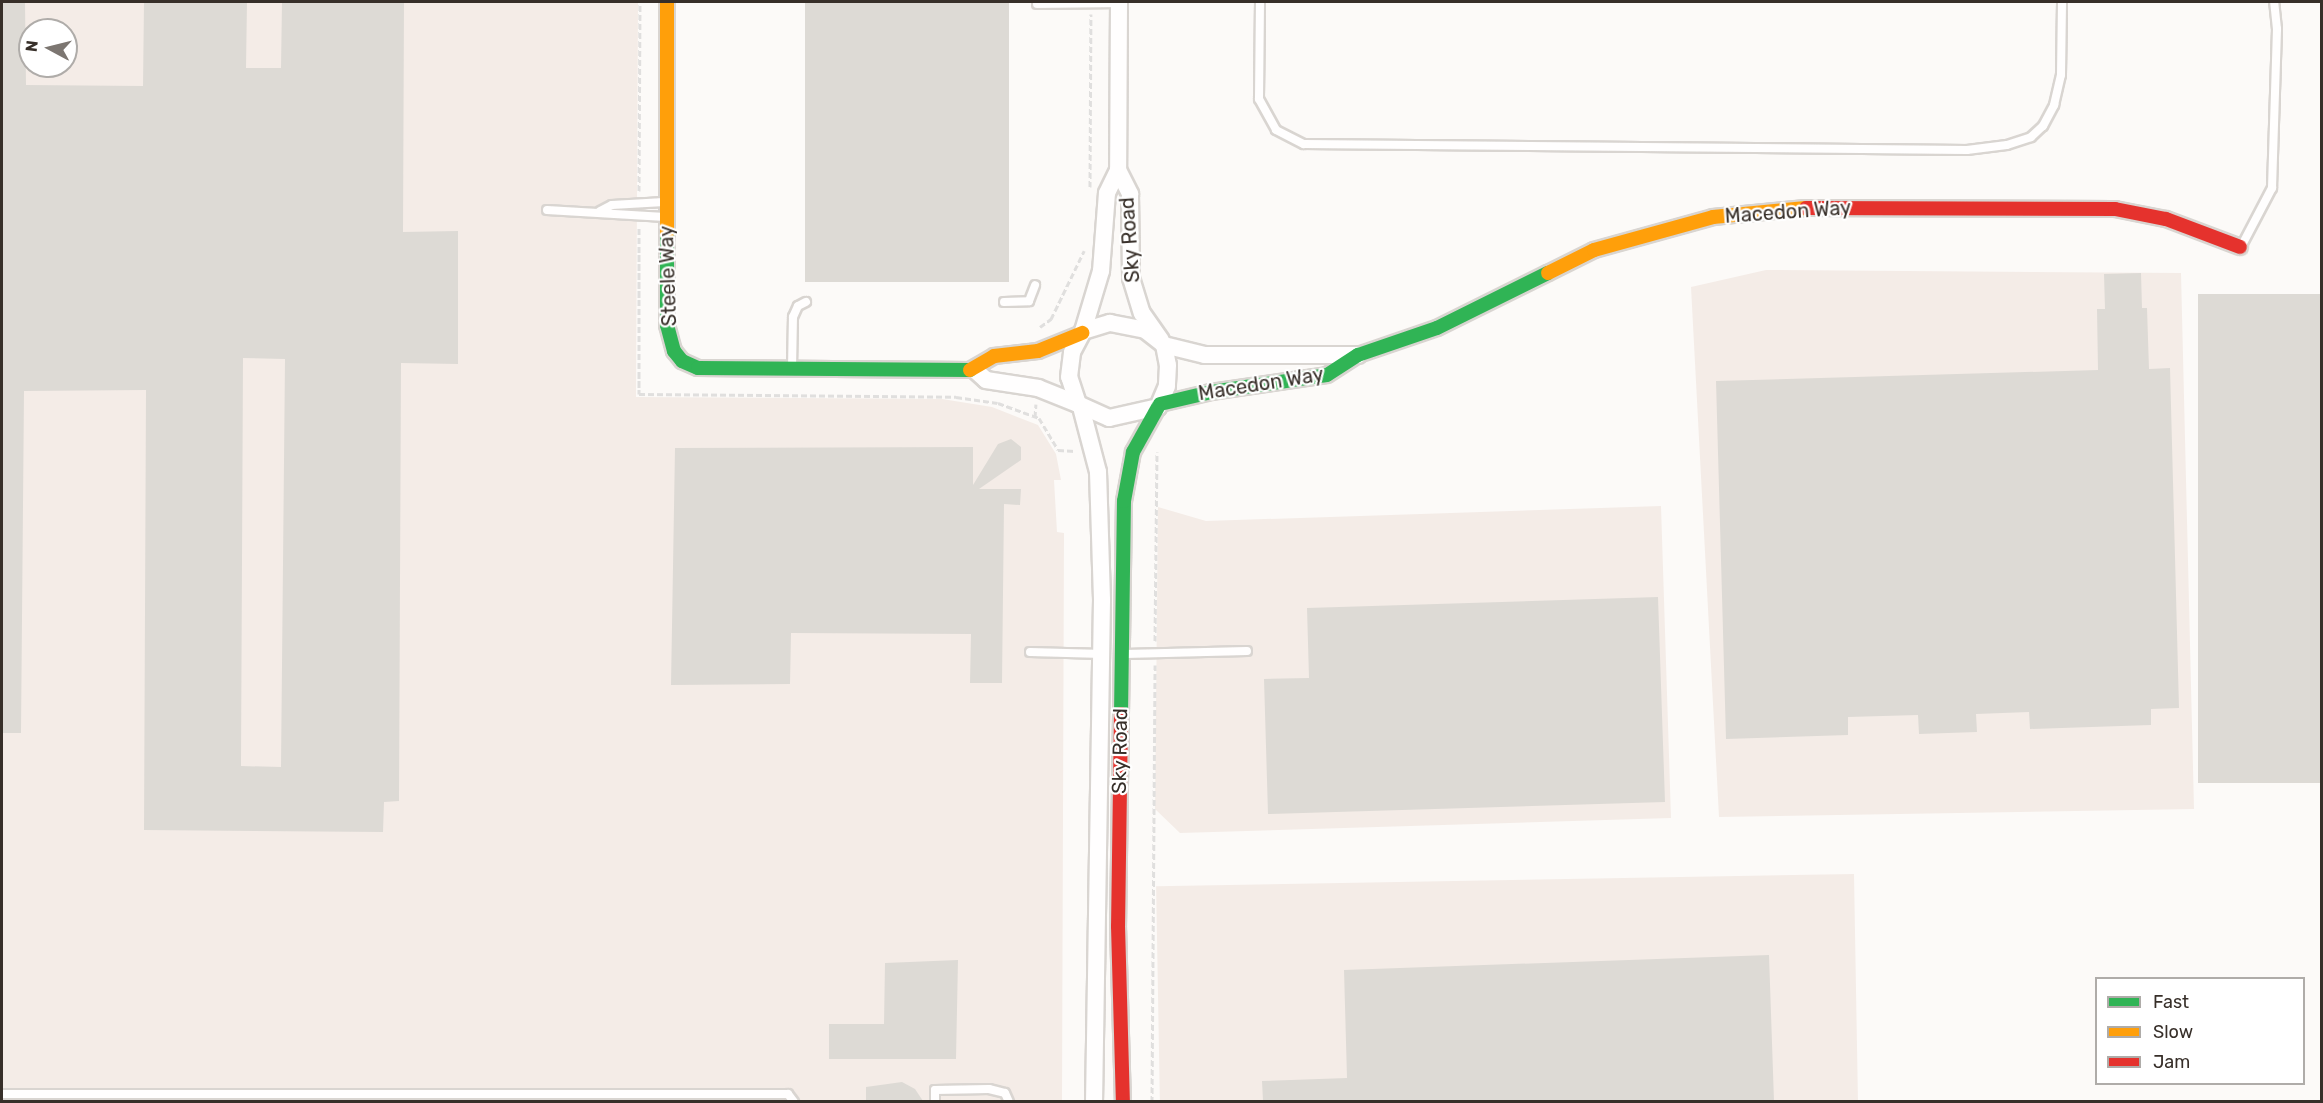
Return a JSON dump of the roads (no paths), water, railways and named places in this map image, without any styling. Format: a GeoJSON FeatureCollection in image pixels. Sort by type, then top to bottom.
{"type":"FeatureCollection","features":[{"type":"Feature","properties":{"kind":"street","name":"Steele Way"},"geometry":{"type":"LineString","coordinates":[[668,2],[666,202],[668,325],[677,356],[698,368],[975,369],[994,356],[1038,351],[1083,332]]}},
{"type":"Feature","properties":{"kind":"street","name":"Sky Road"},"geometry":{"type":"LineString","coordinates":[[1083,332],[1101,271],[1107,193],[1118,170],[1119,2]]}},
{"type":"Feature","properties":{"kind":"street","name":"Sky Road"},"geometry":{"type":"LineString","coordinates":[[1118,170],[1130,194],[1129,259],[1134,294],[1162,343]]}},
{"type":"Feature","properties":{"kind":"street","name":"Macedon Way"},"geometry":{"type":"LineString","coordinates":[[1159,406],[1211,392],[1327,375],[1358,356],[1437,328],[1563,264],[1603,247],[1671,226],[1761,210],[1867,207],[2115,209],[2175,221],[2240,247]]}},
{"type":"Feature","properties":{"kind":"street"},"geometry":{"type":"LineString","coordinates":[[1121,323],[1162,343],[1168,376],[1159,406],[1109,418],[1079,406],[1070,385],[1069,362],[1083,332],[1121,323]]}},
{"type":"Feature","properties":{"kind":"street","name":"Macedon Way"},"geometry":{"type":"LineString","coordinates":[[1162,343],[1205,355],[1358,356]]}},
{"type":"Feature","properties":{"kind":"street","name":"Steele Way"},"geometry":{"type":"LineString","coordinates":[[975,369],[986,380],[1038,388],[1079,406]]}},
{"type":"Feature","properties":{"kind":"street","name":"Sky Road"},"geometry":{"type":"LineString","coordinates":[[1079,406],[1093,451],[1100,500],[1102,654],[1094,1101]]}},
{"type":"Feature","properties":{"kind":"street","name":"Sky Road"},"geometry":{"type":"LineString","coordinates":[[1123,1101],[1118,926],[1124,501],[1133,452],[1159,406]]}},
{"type":"Feature","properties":{"kind":"lane"},"geometry":{"type":"LineString","coordinates":[[1037,4],[1119,2]]}},
{"type":"Feature","properties":{"kind":"lane"},"geometry":{"type":"LineString","coordinates":[[1260,2],[1259,99],[1276,130],[1304,144],[1967,150],[2007,145],[2031,137],[2043,126],[2054,105],[2061,75],[2062,2]]}},
{"type":"Feature","properties":{"kind":"lane"},"geometry":{"type":"LineString","coordinates":[[2240,247],[2272,188],[2277,29],[2274,2]]}},
{"type":"Feature","properties":{"kind":"lane"},"geometry":{"type":"LineString","coordinates":[[600,211],[612,205],[666,202]]}},
{"type":"Feature","properties":{"kind":"lane"},"geometry":{"type":"LineString","coordinates":[[548,210],[600,211],[613,216],[666,217]]}},
{"type":"Feature","properties":{"kind":"lane"},"geometry":{"type":"LineString","coordinates":[[1004,303],[1029,301],[1035,285]]}},
{"type":"Feature","properties":{"kind":"lane"},"geometry":{"type":"LineString","coordinates":[[792,368],[793,317],[798,306],[806,302]]}},
{"type":"Feature","properties":{"kind":"lane"},"geometry":{"type":"LineString","coordinates":[[1030,652],[1122,654],[1247,651]]}},
{"type":"Feature","properties":{"kind":"lane"},"geometry":{"type":"LineString","coordinates":[[935,1101],[935,1090],[988,1089],[1005,1093],[1009,1101]]}},
{"type":"Feature","properties":{"kind":"lane"},"geometry":{"type":"LineString","coordinates":[[2,1094],[788,1094],[794,1101]]}}]}
